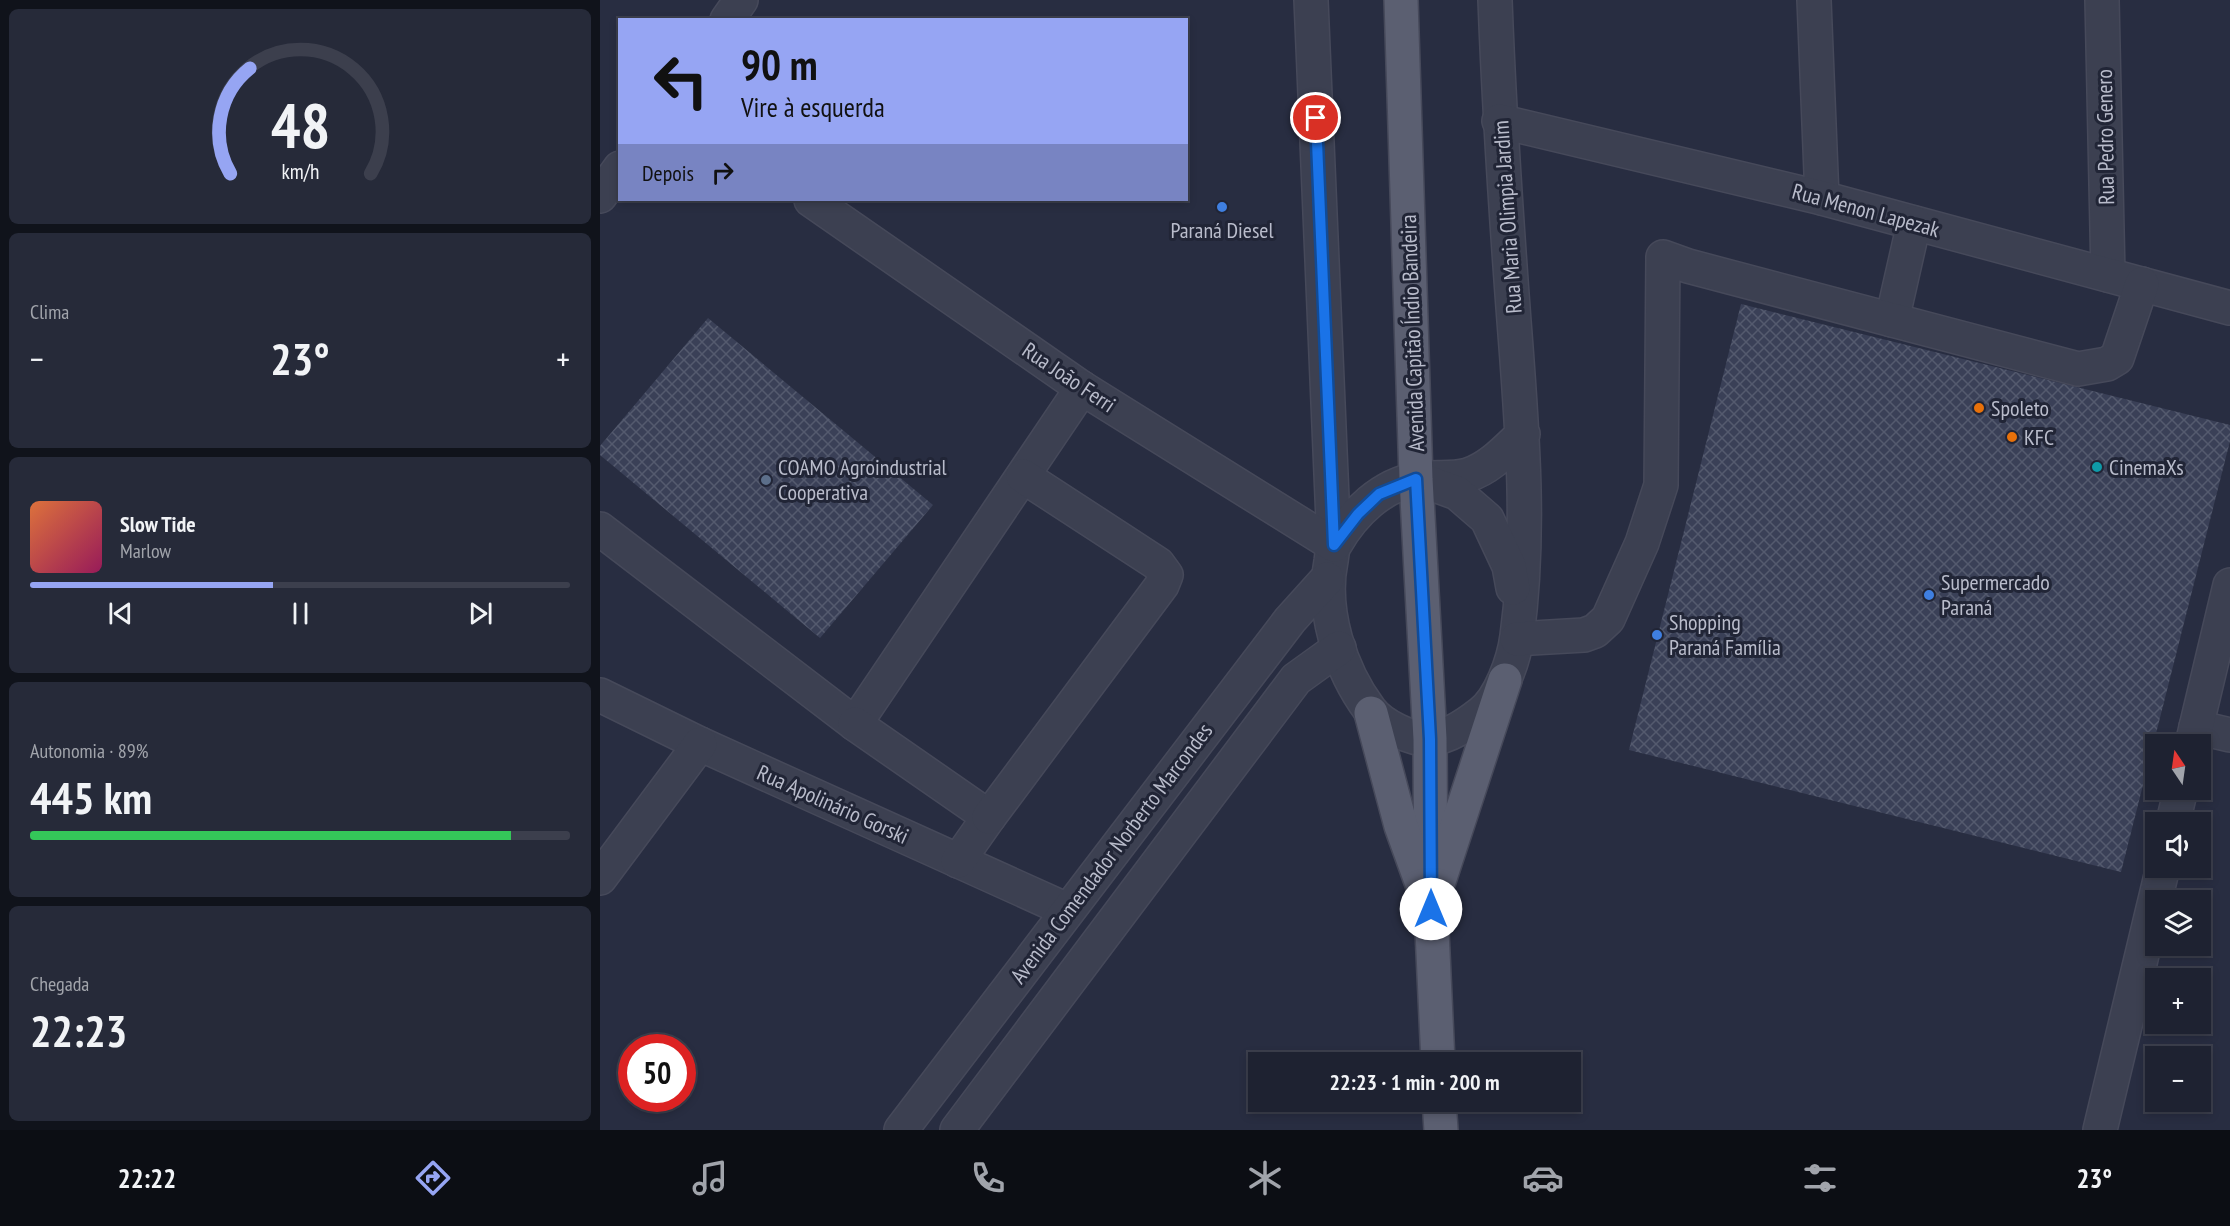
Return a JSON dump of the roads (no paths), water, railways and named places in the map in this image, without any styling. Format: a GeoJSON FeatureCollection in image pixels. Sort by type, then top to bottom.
{"type":"FeatureCollection","features":[{"type":"Feature","properties":{"kind":"main road","name":"Avenida Capitão Índio Bandeira"},"geometry":{"type":"LineString","coordinates":[[1401,0],[1416,479],[1430,739],[1431,909],[1437,1052]]}},
{"type":"Feature","properties":{"kind":"main road"},"geometry":{"type":"LineString","coordinates":[[1431,909],[1504,680]]}},
{"type":"Feature","properties":{"kind":"main road"},"geometry":{"type":"LineString","coordinates":[[1371,712],[1401,826],[1431,909]]}},
{"type":"Feature","properties":{"kind":"main road"},"geometry":{"type":"LineString","coordinates":[[1440,1112],[1441,1130]]}},
{"type":"Feature","properties":{"kind":"street"},"geometry":{"type":"LineString","coordinates":[[728,18],[741,0]]}},
{"type":"Feature","properties":{"kind":"street"},"geometry":{"type":"LineString","coordinates":[[1311,0],[1334,545],[1327,579],[1329,603],[1339,648],[1351,680],[1371,712],[1396,731],[1430,739],[1461,729],[1488,708],[1504,680],[1518,628],[1509,566],[1487,519],[1457,493],[1416,479]]}},
{"type":"Feature","properties":{"kind":"street","name":"Rua Maria Olimpia Jardim"},"geometry":{"type":"LineString","coordinates":[[1495,0],[1499,121],[1522,434],[1524,507],[1518,628]]}},
{"type":"Feature","properties":{"kind":"street"},"geometry":{"type":"LineString","coordinates":[[1814,0],[1822,198]]}},
{"type":"Feature","properties":{"kind":"street","name":"Rua Pedro Genero"},"geometry":{"type":"LineString","coordinates":[[2102,0],[2108,275]]}},
{"type":"Feature","properties":{"kind":"street","name":"Rua Menon Lapezak"},"geometry":{"type":"LineString","coordinates":[[1499,121],[1822,198],[2230,308]]}},
{"type":"Feature","properties":{"kind":"street"},"geometry":{"type":"LineString","coordinates":[[600,196],[618,171]]}},
{"type":"Feature","properties":{"kind":"street","name":"Rua João Ferri"},"geometry":{"type":"LineString","coordinates":[[812,201],[1082,388],[1334,545]]}},
{"type":"Feature","properties":{"kind":"street"},"geometry":{"type":"LineString","coordinates":[[1892,320],[1914,222]]}},
{"type":"Feature","properties":{"kind":"street"},"geometry":{"type":"LineString","coordinates":[[1518,628],[1584,635],[1595,631],[1608,620],[1642,543],[1661,485],[1663,257],[1688,266],[2078,369],[2107,364],[2117,358],[2142,284]]}},
{"type":"Feature","properties":{"kind":"street"},"geometry":{"type":"LineString","coordinates":[[855,724],[1082,388]]}},
{"type":"Feature","properties":{"kind":"street"},"geometry":{"type":"LineString","coordinates":[[1334,545],[1358,514],[1379,494],[1416,479],[1465,476],[1490,465],[1522,434]]}},
{"type":"Feature","properties":{"kind":"street"},"geometry":{"type":"LineString","coordinates":[[958,861],[989,816],[1162,585],[1166,575],[1158,564],[1023,476]]}},
{"type":"Feature","properties":{"kind":"street"},"geometry":{"type":"LineString","coordinates":[[600,529],[855,724],[989,816]]}},
{"type":"Feature","properties":{"kind":"street","name":"Avenida Comendador Norberto Marcondes"},"geometry":{"type":"LineString","coordinates":[[901,1130],[1290,620],[1327,579]]}},
{"type":"Feature","properties":{"kind":"street"},"geometry":{"type":"LineString","coordinates":[[2194,734],[2230,585]]}},
{"type":"Feature","properties":{"kind":"street","name":"Avenida Comendador Norberto Marcondes"},"geometry":{"type":"LineString","coordinates":[[957,1130],[1296,680],[1339,648]]}},
{"type":"Feature","properties":{"kind":"street","name":"Rua Apolinário Gorski"},"geometry":{"type":"LineString","coordinates":[[600,695],[700,744],[1067,910]]}},
{"type":"Feature","properties":{"kind":"street"},"geometry":{"type":"LineString","coordinates":[[2211,736],[2230,735]]}},
{"type":"Feature","properties":{"kind":"street"},"geometry":{"type":"LineString","coordinates":[[600,878],[700,744]]}},
{"type":"Feature","properties":{"kind":"street"},"geometry":{"type":"LineString","coordinates":[[2100,1130],[2160,878]]}},
{"type":"Feature","properties":{"kind":"street"},"geometry":{"type":"LineString","coordinates":[[974,1130],[982,1098]]}},
{"type":"Feature","properties":{"kind":"place","name":"Paraná Diesel"},"geometry":{"type":"Point","coordinates":[1222,207]}},
{"type":"Feature","properties":{"kind":"place","name":"Spoleto"},"geometry":{"type":"Point","coordinates":[1979,408]}},
{"type":"Feature","properties":{"kind":"place","name":"KFC"},"geometry":{"type":"Point","coordinates":[2012,437]}},
{"type":"Feature","properties":{"kind":"place","name":"CinemaXs"},"geometry":{"type":"Point","coordinates":[2097,467]}},
{"type":"Feature","properties":{"kind":"place","name":"COAMO Agroindustrial Cooperativa"},"geometry":{"type":"Point","coordinates":[766,480]}},
{"type":"Feature","properties":{"kind":"place","name":"Supermercado Paraná"},"geometry":{"type":"Point","coordinates":[1929,595]}},
{"type":"Feature","properties":{"kind":"place","name":"Shopping Paraná Família"},"geometry":{"type":"Point","coordinates":[1657,635]}}]}
